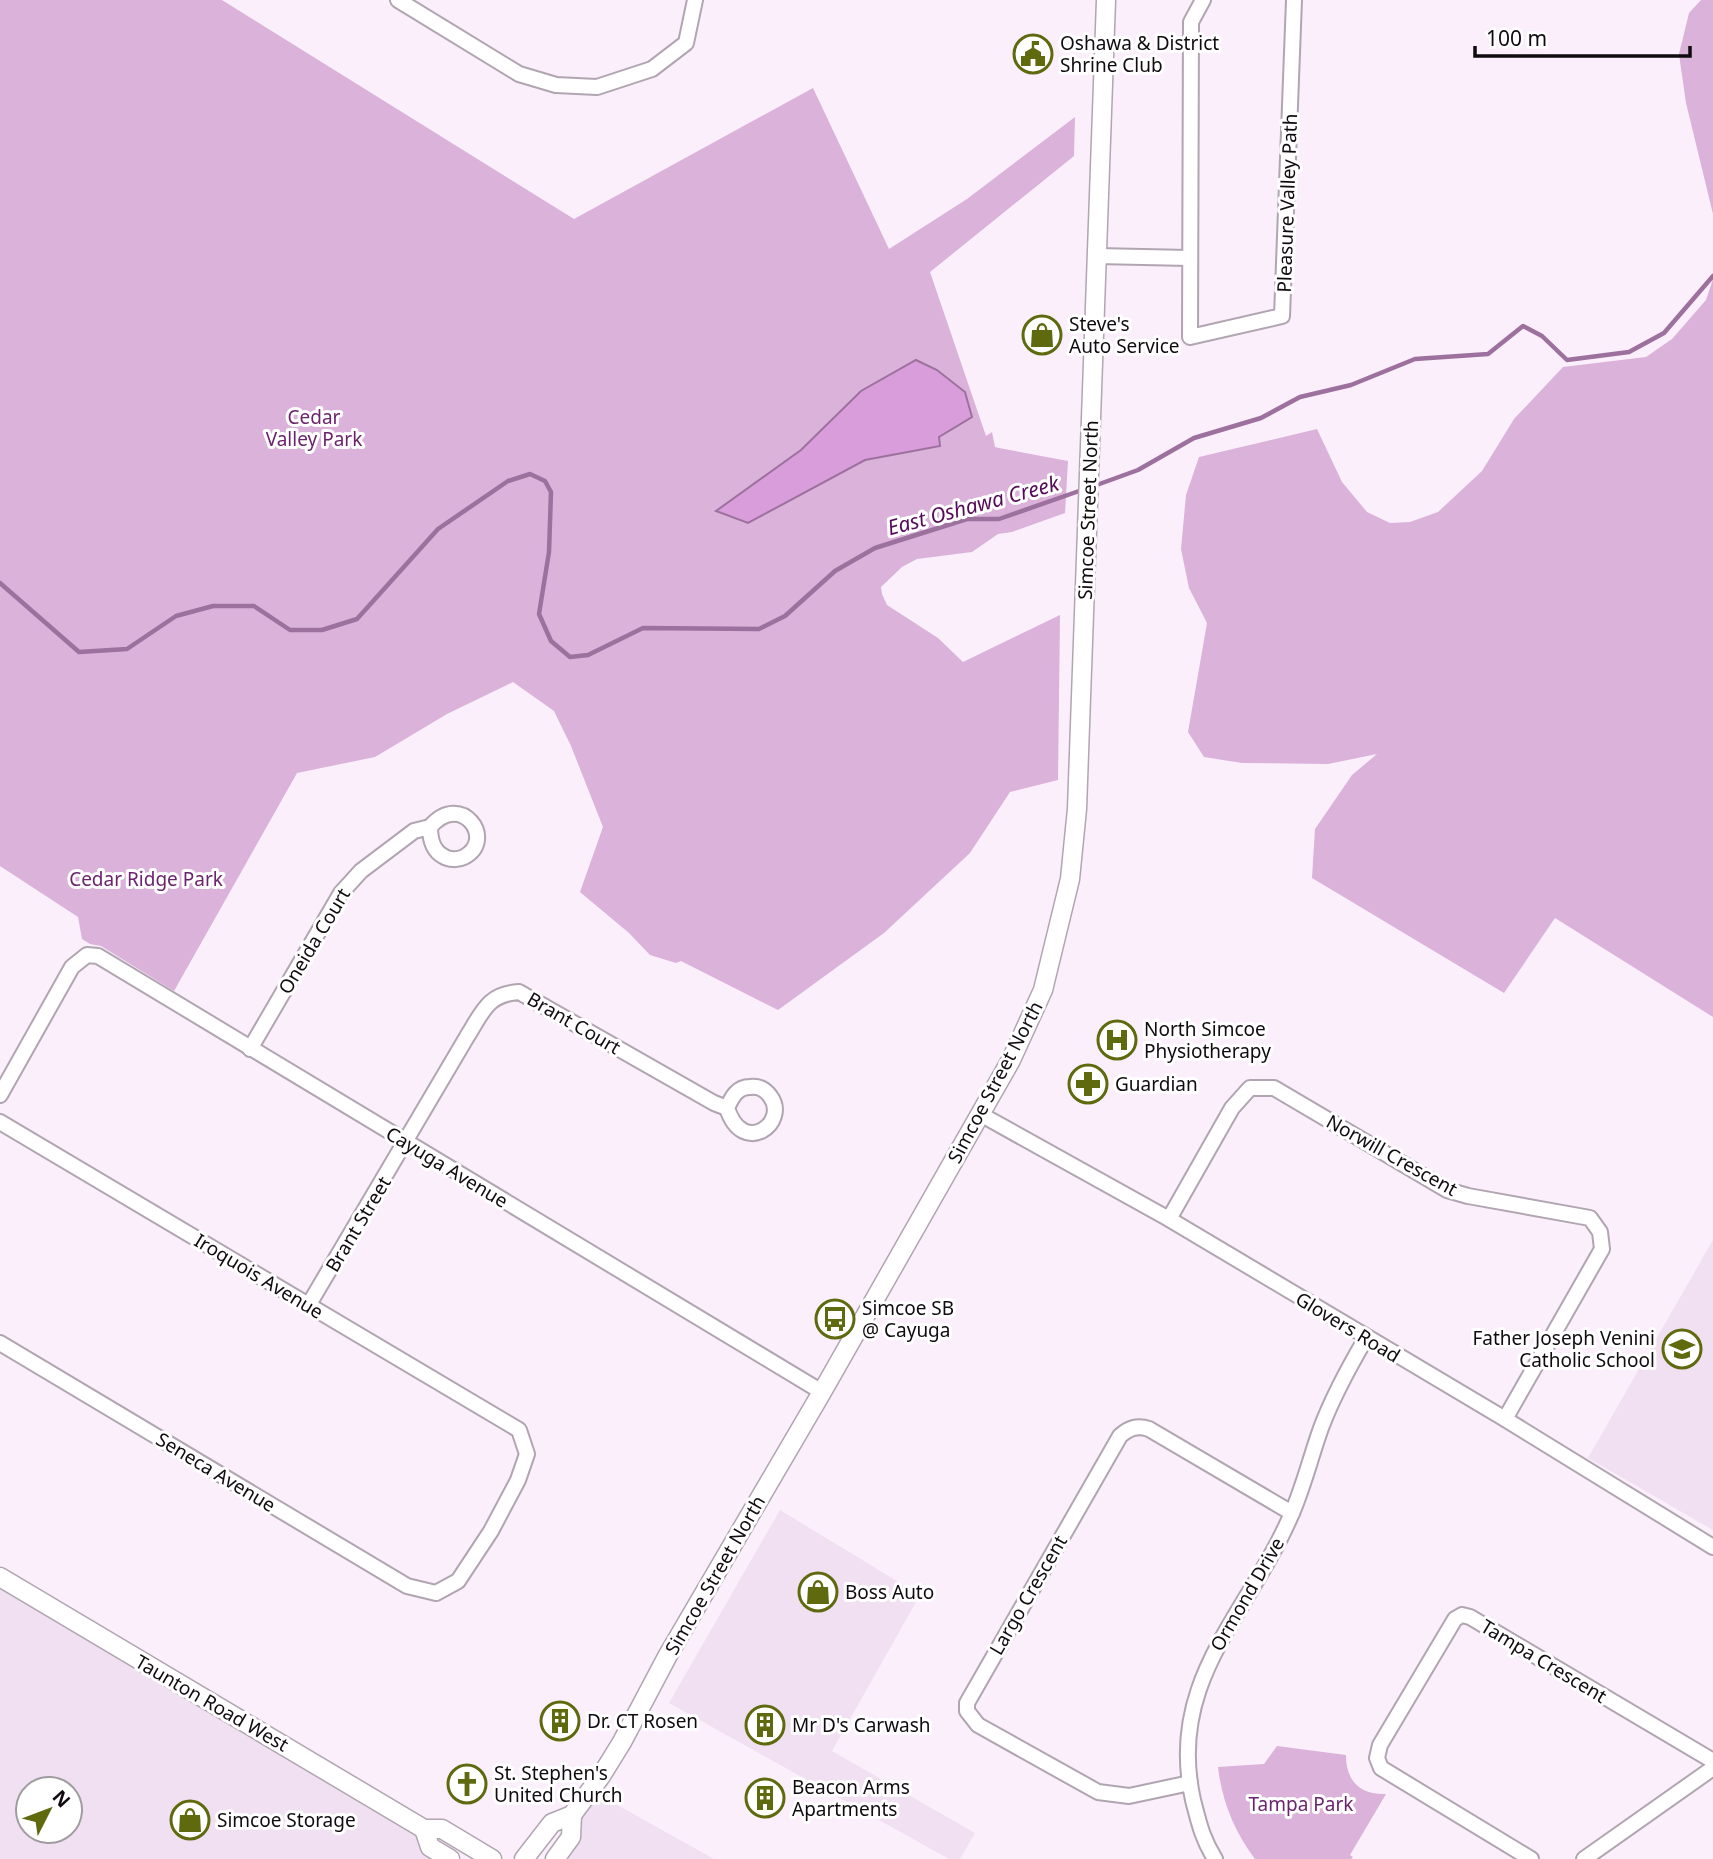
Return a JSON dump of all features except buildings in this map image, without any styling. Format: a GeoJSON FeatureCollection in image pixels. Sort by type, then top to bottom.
{"type":"FeatureCollection","features":[{"type":"Feature","properties":{"kind":"main road","name":"Simcoe Street North"},"geometry":{"type":"LineString","coordinates":[[555,1859],[571,1837],[572,1815],[622,1742],[668,1655],[1011,1060],[1044,990],[1070,879],[1077,809],[1106,0]]}},
{"type":"Feature","properties":{"kind":"main road","name":"Taunton Road West"},"geometry":{"type":"LineString","coordinates":[[0,1577],[424,1829],[442,1829],[492,1859]]}},
{"type":"Feature","properties":{"kind":"main road","name":"Simcoe Street North"},"geometry":{"type":"LineString","coordinates":[[524,1859],[552,1822],[572,1815]]}},
{"type":"Feature","properties":{"kind":"main road","name":"Taunton Road West"},"geometry":{"type":"LineString","coordinates":[[424,1829],[430,1847],[450,1859]]}},
{"type":"Feature","properties":{"kind":"street"},"geometry":{"type":"LineString","coordinates":[[398,0],[519,74],[556,85],[597,87],[652,69],[686,43],[695,0]]}},
{"type":"Feature","properties":{"kind":"street","name":"Pleasure Valley Path"},"geometry":{"type":"LineString","coordinates":[[1203,0],[1191,22],[1190,337],[1282,316],[1294,0]]}},
{"type":"Feature","properties":{"kind":"street"},"geometry":{"type":"LineString","coordinates":[[1097,256],[1189,258]]}},
{"type":"Feature","properties":{"kind":"street","name":"Oneida Court"},"geometry":{"type":"LineString","coordinates":[[250,1049],[348,884],[414,831],[430,827]]}},
{"type":"Feature","properties":{"kind":"street","name":"Cayuga Avenue"},"geometry":{"type":"LineString","coordinates":[[0,1095],[76,961],[87,955],[101,957],[822,1392]]}},
{"type":"Feature","properties":{"kind":"street","name":"Brant Court"},"geometry":{"type":"LineString","coordinates":[[406,1142],[486,1006],[495,997],[505,993],[519,992],[727,1108]]}},
{"type":"Feature","properties":{"kind":"street","name":"Norwill Crescent"},"geometry":{"type":"LineString","coordinates":[[1169,1219],[1232,1108],[1250,1088],[1274,1088],[1447,1190],[1590,1218],[1600,1232],[1602,1249],[1505,1419]]}},
{"type":"Feature","properties":{"kind":"street","name":"Glovers Road"},"geometry":{"type":"LineString","coordinates":[[980,1114],[1169,1219],[1505,1419],[1713,1547]]}},
{"type":"Feature","properties":{"kind":"street","name":"Iroquois Avenue"},"geometry":{"type":"LineString","coordinates":[[0,1122],[519,1430],[527,1454],[518,1480],[491,1531],[458,1581],[436,1592]]}},
{"type":"Feature","properties":{"kind":"street","name":"Brant Street"},"geometry":{"type":"LineString","coordinates":[[309,1306],[406,1142]]}},
{"type":"Feature","properties":{"kind":"street","name":"Ormond Drive"},"geometry":{"type":"LineString","coordinates":[[1215,1859],[1202,1839],[1187,1754],[1189,1724],[1202,1677],[1292,1513],[1332,1400],[1366,1338]]}},
{"type":"Feature","properties":{"kind":"street","name":"Seneca Avenue"},"geometry":{"type":"LineString","coordinates":[[0,1343],[407,1586],[436,1592]]}},
{"type":"Feature","properties":{"kind":"street","name":"Largo Crescent"},"geometry":{"type":"LineString","coordinates":[[1190,1783],[1129,1796],[1098,1792],[978,1725],[967,1711],[967,1703],[1120,1436],[1127,1430],[1142,1427],[1149,1429],[1292,1513]]}},
{"type":"Feature","properties":{"kind":"street","name":"Tampa Crescent"},"geometry":{"type":"LineString","coordinates":[[1531,1859],[1381,1768],[1377,1758],[1380,1745],[1455,1619],[1462,1615],[1470,1617],[1713,1761]]}},
{"type":"Feature","properties":{"kind":"street"},"geometry":{"type":"LineString","coordinates":[[1584,1859],[1713,1768]]}},
{"type":"Feature","properties":{"kind":"shaded area"},"geometry":{"type":"Polygon","coordinates":[[[916,360],[937,370],[965,392],[972,417],[939,437],[940,446],[865,460],[748,523],[716,511],[801,450],[861,391],[916,360]]]}},
{"type":"Feature","properties":{"kind":"shaded area","name":"Father Joseph Venini Catholic School"},"geometry":{"type":"Polygon","coordinates":[[[1713,1240],[1713,1530],[1588,1458],[1713,1240]]]}},
{"type":"Feature","properties":{"kind":"shaded area"},"geometry":{"type":"Polygon","coordinates":[[[780,1510],[920,1595],[832,1751],[975,1833],[960,1859],[949,1859],[669,1703],[780,1510]]]}},
{"type":"Feature","properties":{"kind":"shaded area"},"geometry":{"type":"Polygon","coordinates":[[[0,1577],[425,1829],[449,1859],[0,1859],[0,1577]]]}},
{"type":"Feature","properties":{"kind":"shaded area"},"geometry":{"type":"Polygon","coordinates":[[[591,1789],[612,1802],[714,1859],[555,1859],[591,1789]]]}},
{"type":"Feature","properties":{"kind":"green space","name":"Cedar Valley Park"},"geometry":{"type":"Polygon","coordinates":[[[0,0],[222,0],[574,219],[813,88],[889,249],[967,199],[1075,117],[1074,156],[930,272],[986,436],[992,432],[995,447],[1068,461],[1065,513],[1012,532],[998,534],[972,552],[917,559],[902,567],[881,587],[887,605],[938,638],[963,662],[1060,615],[1058,780],[1010,792],[970,853],[884,933],[778,1010],[681,961],[676,963],[650,955],[629,933],[580,892],[603,827],[554,711],[513,682],[447,714],[375,757],[297,773],[174,991],[101,946],[82,939],[78,917],[0,866],[0,0]]]}},
{"type":"Feature","properties":{"kind":"green space"},"geometry":{"type":"Polygon","coordinates":[[[1701,0],[1713,0],[1713,214],[1686,103],[1679,54],[1689,13],[1701,0]]]}},
{"type":"Feature","properties":{"kind":"green space"},"geometry":{"type":"Polygon","coordinates":[[[1713,279],[1713,1017],[1555,918],[1504,993],[1312,878],[1315,829],[1352,775],[1377,754],[1328,764],[1242,763],[1204,757],[1188,732],[1207,623],[1189,588],[1181,549],[1186,495],[1199,457],[1317,429],[1342,482],[1367,512],[1390,523],[1410,522],[1438,512],[1482,471],[1514,419],[1563,367],[1646,357],[1672,339],[1706,300],[1713,279]]]}},
{"type":"Feature","properties":{"kind":"green space","name":"Tampa Park"},"geometry":{"type":"Polygon","coordinates":[[[1277,1746],[1346,1755],[1349,1772],[1356,1785],[1369,1792],[1386,1794],[1350,1855],[1353,1857],[1351,1859],[1255,1859],[1230,1815],[1218,1767],[1264,1764],[1277,1746]]]}},
{"type":"Feature","properties":{"kind":"waterway","name":"East Oshawa Creek"},"geometry":{"type":"LineString","coordinates":[[1094,486],[1138,470],[1194,438],[1261,418],[1300,397],[1351,385],[1415,359],[1488,354],[1523,326],[1542,336],[1567,360],[1629,352],[1664,333],[1713,276]]}},
{"type":"Feature","properties":{"kind":"waterway","name":"East Oshawa Creek"},"geometry":{"type":"LineString","coordinates":[[0,583],[79,652],[127,649],[176,616],[213,606],[254,606],[290,630],[322,630],[357,619],[438,529],[508,481],[530,474],[545,481],[551,492],[549,552],[539,614],[551,641],[570,657],[588,655],[643,628],[759,629],[785,616],[835,571],[875,548],[967,519],[999,519],[1082,490]]}},
{"type":"Feature","properties":{"kind":"place","name":"Oshawa & District Shrine Club"},"geometry":{"type":"Point","coordinates":[1033,54]}},
{"type":"Feature","properties":{"kind":"place","name":"Steve's Auto Service"},"geometry":{"type":"Point","coordinates":[1042,335]}},
{"type":"Feature","properties":{"kind":"place","name":"North Simcoe Physiotherapy"},"geometry":{"type":"Point","coordinates":[1117,1040]}},
{"type":"Feature","properties":{"kind":"place","name":"Guardian"},"geometry":{"type":"Point","coordinates":[1088,1084]}},
{"type":"Feature","properties":{"kind":"place","name":"Simcoe SB @ Cayuga"},"geometry":{"type":"Point","coordinates":[835,1319]}},
{"type":"Feature","properties":{"kind":"place","name":"Father Joseph Venini Catholic School"},"geometry":{"type":"Point","coordinates":[1682,1349]}},
{"type":"Feature","properties":{"kind":"place","name":"Boss Auto"},"geometry":{"type":"Point","coordinates":[818,1592]}},
{"type":"Feature","properties":{"kind":"place","name":"Dr. CT Rosen"},"geometry":{"type":"Point","coordinates":[560,1721]}},
{"type":"Feature","properties":{"kind":"place","name":"Mr D's Carwash"},"geometry":{"type":"Point","coordinates":[765,1725]}},
{"type":"Feature","properties":{"kind":"place","name":"St. Stephen's United Church"},"geometry":{"type":"Point","coordinates":[467,1784]}},
{"type":"Feature","properties":{"kind":"place","name":"Beacon Arms Apartments"},"geometry":{"type":"Point","coordinates":[765,1798]}},
{"type":"Feature","properties":{"kind":"place","name":"Simcoe Storage"},"geometry":{"type":"Point","coordinates":[190,1820]}},
{"type":"Feature","properties":{"kind":"park label","name":"Cedar Ridge Park"},"geometry":{"type":"Point","coordinates":[146,879]}}]}
